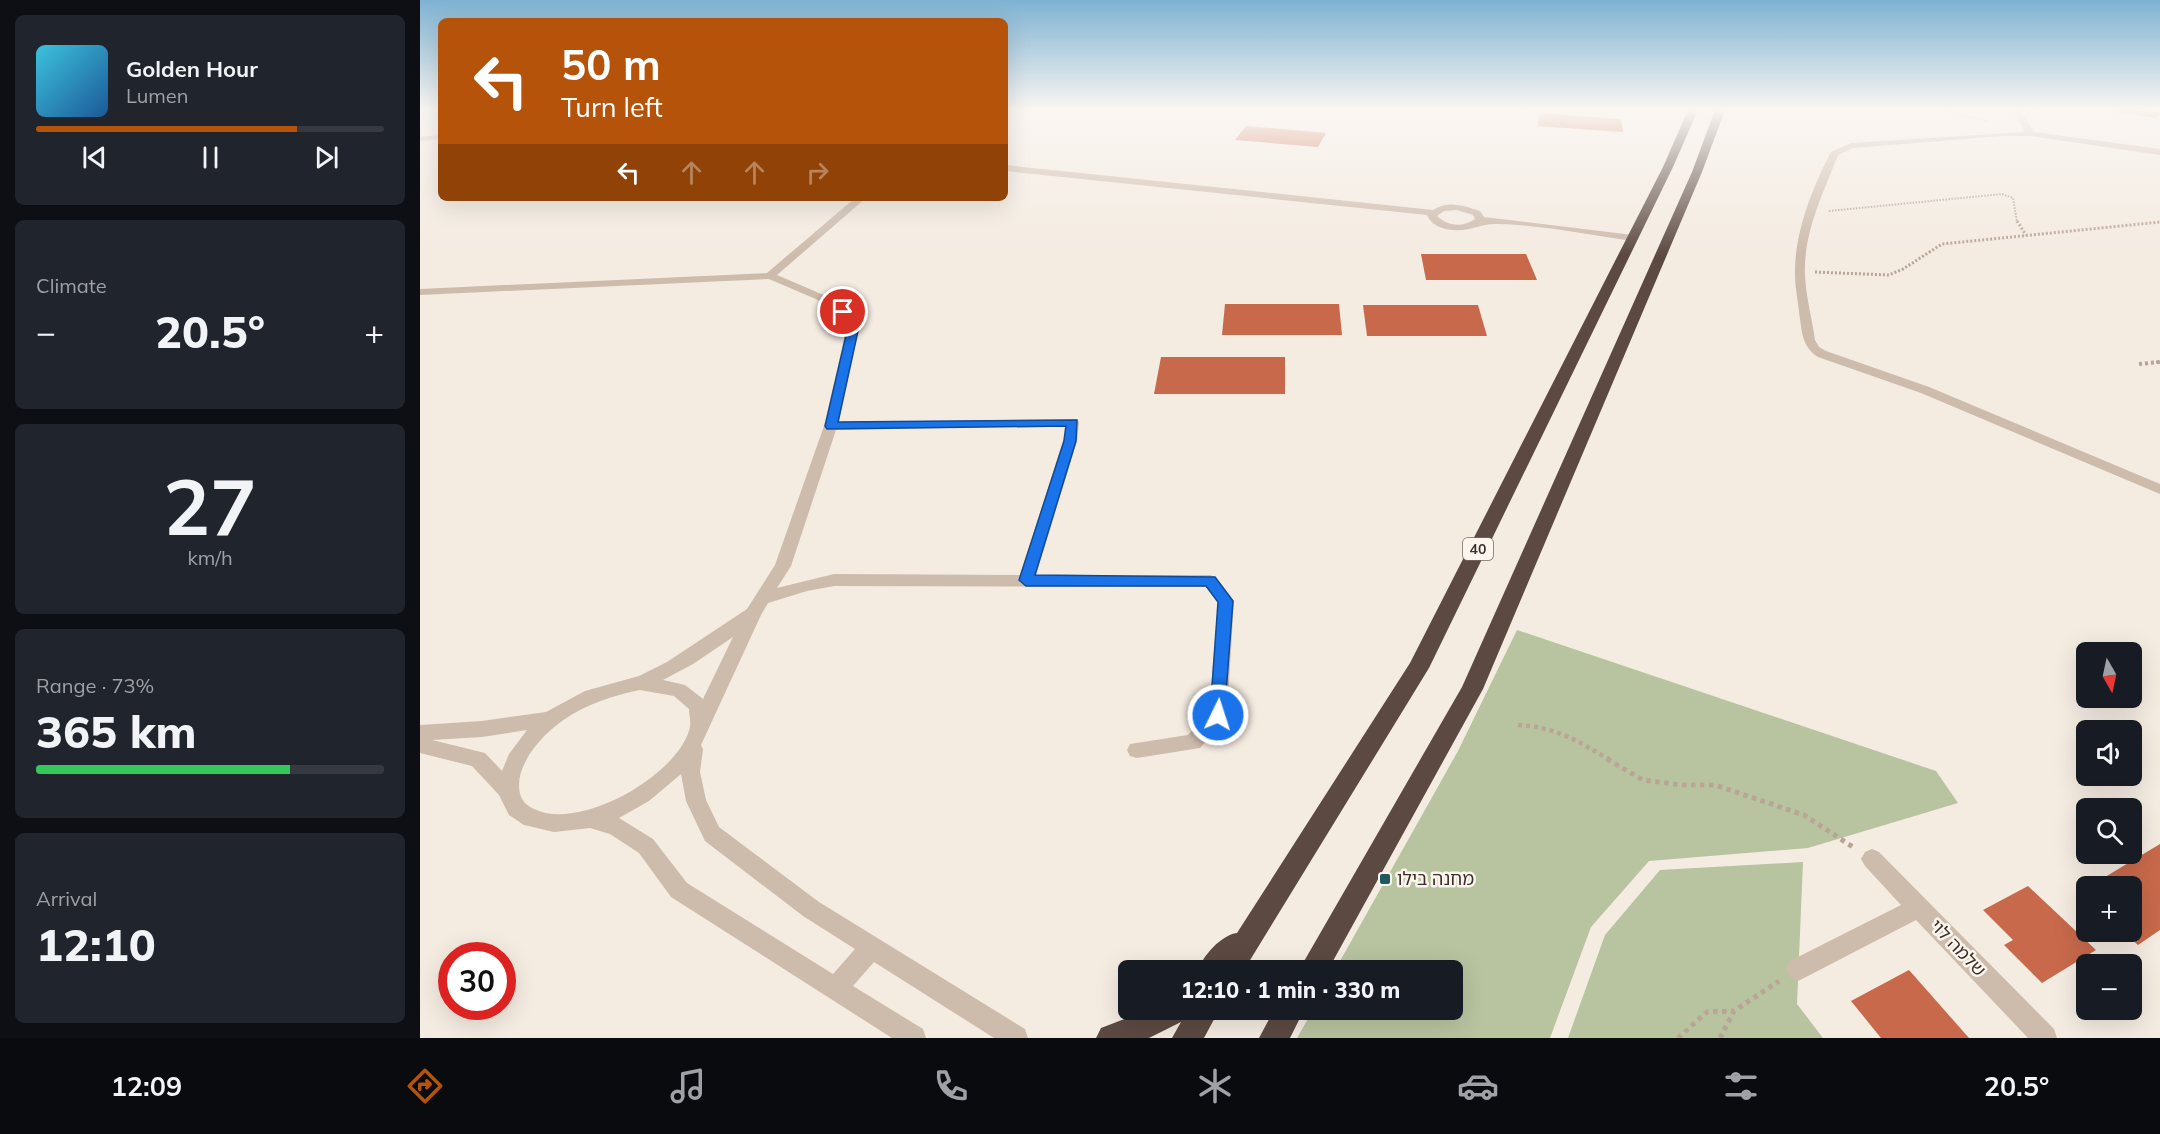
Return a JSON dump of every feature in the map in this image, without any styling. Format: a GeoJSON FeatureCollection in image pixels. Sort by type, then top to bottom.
{"type":"FeatureCollection","features":[{"type":"Feature","properties":{"kind":"highway","name":"40"},"geometry":{"type":"LineString","coordinates":[[1235,960],[1418,668],[1633,238],[1670,158]]}},
{"type":"Feature","properties":{"kind":"highway"},"geometry":{"type":"LineString","coordinates":[[1319,960],[1472,688],[1702,158]]}},
{"type":"Feature","properties":{"kind":"highway"},"geometry":{"type":"LineString","coordinates":[[1221,960],[1263,916]]}},
{"type":"Feature","properties":{"kind":"highway"},"geometry":{"type":"LineString","coordinates":[[1111,1038],[1158,1020]]}},
{"type":"Feature","properties":{"kind":"highway"},"geometry":{"type":"LineString","coordinates":[[1187,1038],[1199,1020]]}},
{"type":"Feature","properties":{"kind":"highway"},"geometry":{"type":"LineString","coordinates":[[1274,1038],[1284,1020]]}},
{"type":"Feature","properties":{"kind":"street"},"geometry":{"type":"LineString","coordinates":[[1832,158],[1811,212],[1803,242],[1800,271],[1809,340],[1822,354],[1925,390],[2160,489]]}},
{"type":"Feature","properties":{"kind":"street"},"geometry":{"type":"LineString","coordinates":[[1008,168],[1432,213],[1442,208],[1465,208],[1477,213],[1480,220]]}},
{"type":"Feature","properties":{"kind":"street"},"geometry":{"type":"LineString","coordinates":[[770,276],[858,201]]}},
{"type":"Feature","properties":{"kind":"street"},"geometry":{"type":"LineString","coordinates":[[1432,213],[1431,216],[1437,223],[1450,227],[1473,225],[1480,220],[1506,221],[1633,238]]}},
{"type":"Feature","properties":{"kind":"street"},"geometry":{"type":"LineString","coordinates":[[420,292],[770,276],[822,298],[843,312],[852,331],[831,426],[783,566],[758,606],[700,724],[693,746],[690,772],[696,801],[712,834],[811,909],[1016,1038]]}},
{"type":"Feature","properties":{"kind":"street"},"geometry":{"type":"LineString","coordinates":[[831,426],[1072,422],[1070,441],[1026,580]]}},
{"type":"Feature","properties":{"kind":"street"},"geometry":{"type":"LineString","coordinates":[[507,790],[511,767],[516,758],[526,742],[550,719],[579,701],[610,688],[640,682],[670,670],[711,646],[758,606],[806,585],[834,580],[1210,581],[1226,601],[1218,715],[1193,742],[1137,750]]}},
{"type":"Feature","properties":{"kind":"street"},"geometry":{"type":"LineString","coordinates":[[640,682],[667,684],[687,693],[697,706],[700,724]]}},
{"type":"Feature","properties":{"kind":"street"},"geometry":{"type":"LineString","coordinates":[[420,733],[482,729],[550,719]]}},
{"type":"Feature","properties":{"kind":"street"},"geometry":{"type":"LineString","coordinates":[[420,745],[478,759],[507,790],[514,809],[534,821],[561,825],[591,820],[624,807],[654,790],[677,768],[693,746]]}},
{"type":"Feature","properties":{"kind":"street"},"geometry":{"type":"LineString","coordinates":[[591,820],[615,826],[646,846],[679,890],[914,1038]]}},
{"type":"Feature","properties":{"kind":"street","name":"שלמה לוי"},"geometry":{"type":"LineString","coordinates":[[1872,859],[2044,1038]]}},
{"type":"Feature","properties":{"kind":"street"},"geometry":{"type":"LineString","coordinates":[[1798,969],[1919,907]]}},
{"type":"Feature","properties":{"kind":"street"},"geometry":{"type":"LineString","coordinates":[[835,989],[872,947]]}},
{"type":"Feature","properties":{"kind":"path"},"geometry":{"type":"LineString","coordinates":[[1811,212],[2002,194],[2013,198],[2013,211],[2020,230],[2026,236]]}},
{"type":"Feature","properties":{"kind":"path"},"geometry":{"type":"LineString","coordinates":[[1800,271],[1888,275],[1897,273],[1929,249],[1942,244],[2160,222]]}},
{"type":"Feature","properties":{"kind":"path"},"geometry":{"type":"LineString","coordinates":[[2139,364],[2160,362]]}},
{"type":"Feature","properties":{"kind":"path"},"geometry":{"type":"LineString","coordinates":[[1518,725],[1542,726],[1578,741],[1643,780],[1682,785],[1715,785],[1804,815],[1872,859]]}},
{"type":"Feature","properties":{"kind":"path"},"geometry":{"type":"LineString","coordinates":[[1720,1038],[1734,1011],[1798,969]]}},
{"type":"Feature","properties":{"kind":"path"},"geometry":{"type":"LineString","coordinates":[[1678,1038],[1707,1012],[1734,1011]]}},
{"type":"Feature","properties":{"kind":"green space"},"geometry":{"type":"Polygon","coordinates":[[[1517,630],[1936,771],[1958,803],[1808,848],[1649,861],[1591,927],[1550,1038],[1297,1038],[1307,1020],[1463,1020],[1463,960],[1341,960],[1458,751],[1517,630]]]}},
{"type":"Feature","properties":{"kind":"green space"},"geometry":{"type":"Polygon","coordinates":[[[1803,862],[1797,1004],[1823,1038],[1568,1038],[1605,935],[1660,870],[1803,862]]]}},
{"type":"Feature","properties":{"kind":"building"},"geometry":{"type":"Polygon","coordinates":[[[1421,254],[1526,254],[1537,280],[1426,280],[1421,254]]]}},
{"type":"Feature","properties":{"kind":"building"},"geometry":{"type":"Polygon","coordinates":[[[1225,304],[1339,304],[1342,335],[1222,335],[1225,304]]]}},
{"type":"Feature","properties":{"kind":"building"},"geometry":{"type":"Polygon","coordinates":[[[1363,305],[1478,305],[1487,336],[1367,336],[1363,305]]]}},
{"type":"Feature","properties":{"kind":"building"},"geometry":{"type":"Polygon","coordinates":[[[1161,357],[1285,357],[1285,394],[1154,394],[1161,357]]]}},
{"type":"Feature","properties":{"kind":"building"},"geometry":{"type":"Polygon","coordinates":[[[2160,844],[2160,930],[2138,945],[2135,942],[2142,942],[2142,876],[2107,876],[2127,864],[2142,864],[2142,855],[2160,844]]]}},
{"type":"Feature","properties":{"kind":"building"},"geometry":{"type":"Polygon","coordinates":[[[2028,886],[2076,931],[2076,942],[2088,942],[2096,950],[2089,954],[2076,954],[2076,962],[2042,983],[2004,945],[2013,940],[1983,910],[2028,886]]]}},
{"type":"Feature","properties":{"kind":"building"},"geometry":{"type":"Polygon","coordinates":[[[1909,970],[1969,1038],[1881,1038],[1851,1001],[1909,970]]]}},
{"type":"Feature","properties":{"kind":"place","name":"מחנה בילו"},"geometry":{"type":"Point","coordinates":[1385,879]}},
{"type":"Feature","properties":{"kind":"route"},"geometry":{"type":"LineString","coordinates":[[843,312],[852,331],[831,426],[1072,422],[1070,441],[1026,580],[1210,581],[1226,601],[1218,715]]}}]}
